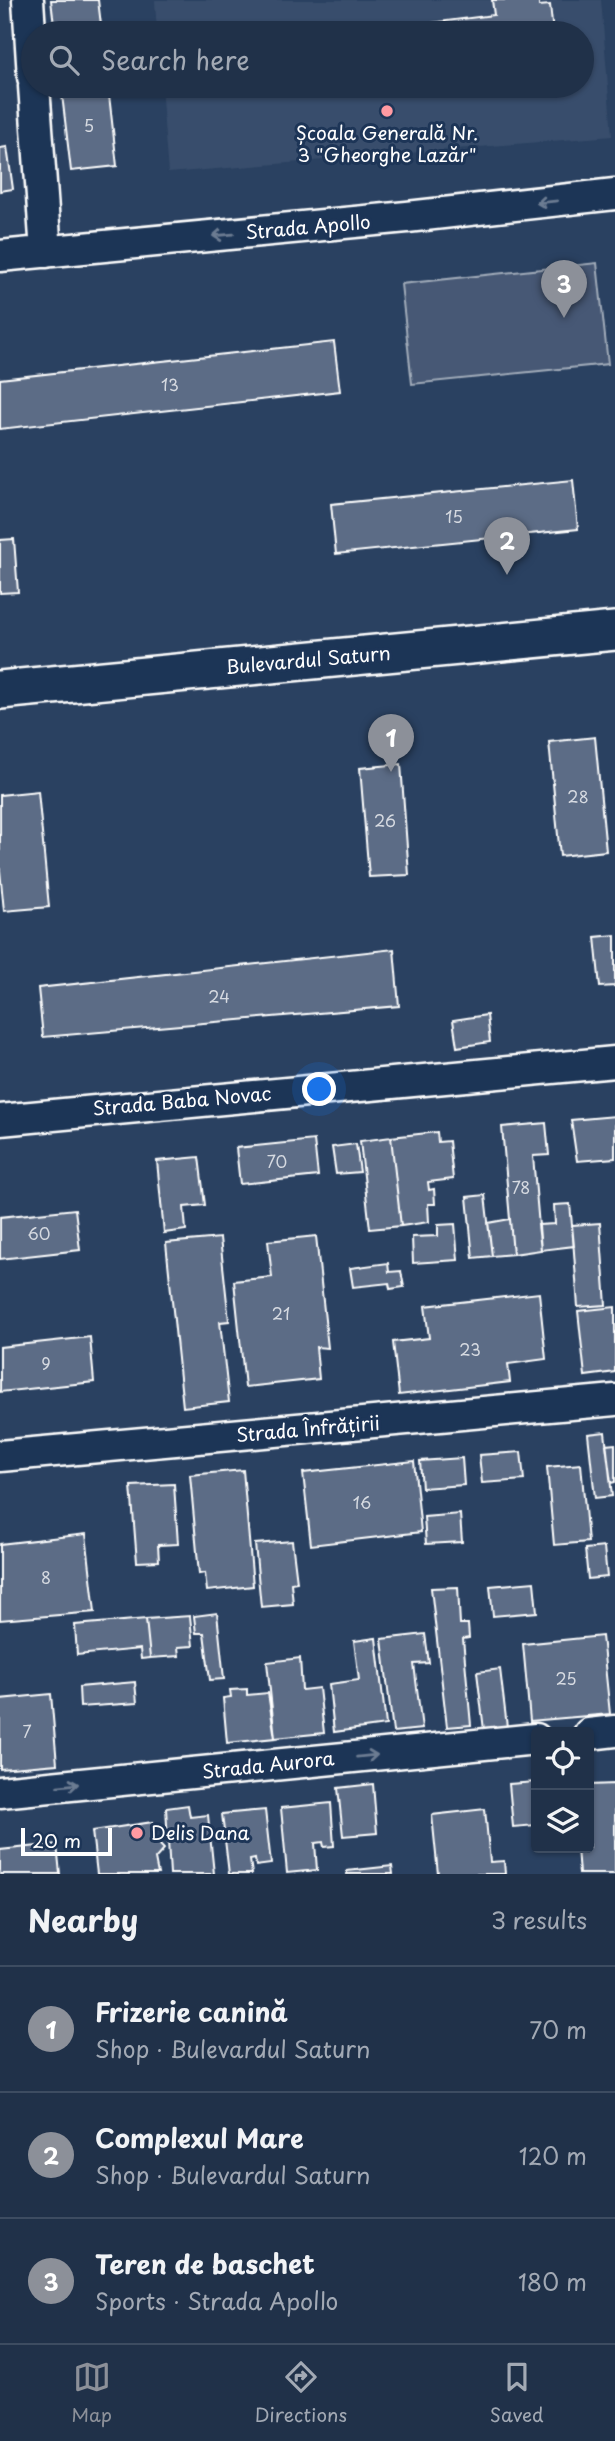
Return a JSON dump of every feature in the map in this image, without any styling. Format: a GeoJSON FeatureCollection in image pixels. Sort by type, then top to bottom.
{"type":"FeatureCollection","features":[{"type":"Feature","properties":{"kind":"main road","name":"Bulevardul Saturn"},"geometry":{"type":"LineString","coordinates":[[0,690],[615,631]]}},
{"type":"Feature","properties":{"kind":"street"},"geometry":{"type":"LineString","coordinates":[[28,0],[29,21]]}},
{"type":"Feature","properties":{"kind":"street"},"geometry":{"type":"LineString","coordinates":[[35,98],[46,252]]}},
{"type":"Feature","properties":{"kind":"street","name":"Strada Apollo"},"geometry":{"type":"LineString","coordinates":[[0,256],[615,194]]}},
{"type":"Feature","properties":{"kind":"street","name":"Strada Baba Novac"},"geometry":{"type":"LineString","coordinates":[[0,1120],[615,1062]]}},
{"type":"Feature","properties":{"kind":"street","name":"Strada Înfrățirii"},"geometry":{"type":"LineString","coordinates":[[0,1456],[615,1400]]}},
{"type":"Feature","properties":{"kind":"street"},"geometry":{"type":"LineString","coordinates":[[594,1733],[615,1731]]}},
{"type":"Feature","properties":{"kind":"street","name":"Strada Aurora"},"geometry":{"type":"LineString","coordinates":[[0,1792],[531,1739]]}},
{"type":"Feature","properties":{"kind":"shaded area","name":"Școala Generală Nr. 3 \"Gheorghe Lazăr\""},"geometry":{"type":"Polygon","coordinates":[[[155,0],[601,0],[612,136],[168,173],[162,98],[594,98],[594,21],[156,21],[155,0]]]}},
{"type":"Feature","properties":{"kind":"shaded area"},"geometry":{"type":"Polygon","coordinates":[[[597,263],[608,364],[412,384],[401,284],[597,263]]]}},
{"type":"Feature","properties":{"kind":"building"},"geometry":{"type":"Polygon","coordinates":[[[51,0],[98,0],[101,21],[54,21],[51,0]]]}},
{"type":"Feature","properties":{"kind":"building"},"geometry":{"type":"Polygon","coordinates":[[[492,0],[539,0],[539,6],[550,5],[552,21],[447,21],[494,15],[492,0]]]}},
{"type":"Feature","properties":{"kind":"building"},"geometry":{"type":"Polygon","coordinates":[[[62,98],[109,98],[117,166],[71,171],[62,98]]]}},
{"type":"Feature","properties":{"kind":"building"},"geometry":{"type":"Polygon","coordinates":[[[7,147],[13,189],[0,191],[0,148],[7,147]]]}},
{"type":"Feature","properties":{"kind":"building"},"geometry":{"type":"Polygon","coordinates":[[[334,342],[340,391],[0,429],[0,379],[334,342]]]}},
{"type":"Feature","properties":{"kind":"building"},"geometry":{"type":"Polygon","coordinates":[[[573,480],[578,529],[336,554],[331,504],[573,480]]]}},
{"type":"Feature","properties":{"kind":"building"},"geometry":{"type":"Polygon","coordinates":[[[14,539],[18,592],[0,593],[0,540],[14,539]]]}},
{"type":"Feature","properties":{"kind":"building"},"geometry":{"type":"Polygon","coordinates":[[[595,737],[606,851],[560,856],[549,742],[595,737]]]}},
{"type":"Feature","properties":{"kind":"building"},"geometry":{"type":"Polygon","coordinates":[[[401,764],[409,875],[369,877],[360,768],[401,764]]]}},
{"type":"Feature","properties":{"kind":"building"},"geometry":{"type":"Polygon","coordinates":[[[38,791],[49,907],[4,911],[0,870],[0,795],[38,791]]]}},
{"type":"Feature","properties":{"kind":"building"},"geometry":{"type":"Polygon","coordinates":[[[615,935],[615,986],[600,987],[595,937],[615,935]]]}},
{"type":"Feature","properties":{"kind":"building"},"geometry":{"type":"Polygon","coordinates":[[[394,949],[399,1006],[43,1037],[38,988],[394,949]]]}},
{"type":"Feature","properties":{"kind":"building"},"geometry":{"type":"Polygon","coordinates":[[[487,1015],[490,1042],[457,1047],[453,1020],[487,1015]]]}},
{"type":"Feature","properties":{"kind":"building"},"geometry":{"type":"Polygon","coordinates":[[[615,1116],[615,1158],[577,1161],[571,1120],[615,1116]]]}},
{"type":"Feature","properties":{"kind":"building"},"geometry":{"type":"Polygon","coordinates":[[[546,1123],[549,1155],[533,1156],[541,1250],[513,1254],[502,1127],[546,1123]]]}},
{"type":"Feature","properties":{"kind":"building"},"geometry":{"type":"Polygon","coordinates":[[[437,1132],[438,1142],[449,1141],[453,1179],[428,1182],[429,1190],[434,1189],[435,1204],[428,1204],[429,1222],[401,1226],[391,1137],[437,1132]]]}},
{"type":"Feature","properties":{"kind":"building"},"geometry":{"type":"Polygon","coordinates":[[[391,1137],[401,1226],[370,1229],[360,1141],[391,1137]]]}},
{"type":"Feature","properties":{"kind":"building"},"geometry":{"type":"Polygon","coordinates":[[[314,1140],[318,1176],[240,1184],[236,1148],[314,1140]]]}},
{"type":"Feature","properties":{"kind":"building"},"geometry":{"type":"Polygon","coordinates":[[[356,1144],[360,1172],[336,1174],[332,1147],[356,1144]]]}},
{"type":"Feature","properties":{"kind":"building"},"geometry":{"type":"Polygon","coordinates":[[[199,1157],[205,1205],[184,1207],[186,1230],[164,1233],[157,1161],[199,1157]]]}},
{"type":"Feature","properties":{"kind":"building"},"geometry":{"type":"Polygon","coordinates":[[[485,1195],[492,1256],[473,1258],[467,1197],[485,1195]]]}},
{"type":"Feature","properties":{"kind":"building"},"geometry":{"type":"Polygon","coordinates":[[[570,1204],[574,1246],[541,1250],[538,1225],[555,1224],[554,1205],[570,1204]]]}},
{"type":"Feature","properties":{"kind":"building"},"geometry":{"type":"Polygon","coordinates":[[[75,1209],[80,1250],[0,1259],[0,1217],[75,1209]]]}},
{"type":"Feature","properties":{"kind":"building"},"geometry":{"type":"Polygon","coordinates":[[[510,1219],[513,1254],[492,1256],[488,1223],[510,1219]]]}},
{"type":"Feature","properties":{"kind":"building"},"geometry":{"type":"Polygon","coordinates":[[[600,1223],[606,1305],[578,1307],[572,1225],[600,1223]]]}},
{"type":"Feature","properties":{"kind":"building"},"geometry":{"type":"Polygon","coordinates":[[[455,1224],[458,1260],[413,1263],[412,1237],[438,1236],[438,1225],[455,1224]]]}},
{"type":"Feature","properties":{"kind":"building"},"geometry":{"type":"Polygon","coordinates":[[[316,1236],[328,1348],[316,1347],[319,1379],[245,1387],[234,1281],[272,1277],[268,1241],[316,1236]]]}},
{"type":"Feature","properties":{"kind":"building"},"geometry":{"type":"Polygon","coordinates":[[[220,1238],[229,1321],[220,1322],[229,1402],[183,1407],[166,1243],[220,1238]]]}},
{"type":"Feature","properties":{"kind":"building"},"geometry":{"type":"Polygon","coordinates":[[[388,1263],[389,1272],[401,1271],[404,1287],[390,1289],[389,1283],[353,1287],[350,1268],[388,1263]]]}},
{"type":"Feature","properties":{"kind":"building"},"geometry":{"type":"Polygon","coordinates":[[[539,1293],[546,1359],[508,1364],[510,1382],[399,1395],[393,1342],[429,1338],[425,1306],[539,1293]]]}},
{"type":"Feature","properties":{"kind":"building"},"geometry":{"type":"Polygon","coordinates":[[[615,1307],[615,1372],[585,1376],[578,1311],[615,1307]]]}},
{"type":"Feature","properties":{"kind":"building"},"geometry":{"type":"Polygon","coordinates":[[[90,1337],[94,1382],[0,1392],[0,1347],[90,1337]]]}},
{"type":"Feature","properties":{"kind":"building"},"geometry":{"type":"Polygon","coordinates":[[[605,1432],[612,1496],[595,1498],[588,1434],[605,1432]]]}},
{"type":"Feature","properties":{"kind":"building"},"geometry":{"type":"Polygon","coordinates":[[[615,1444],[615,1482],[611,1483],[606,1445],[615,1444]]]}},
{"type":"Feature","properties":{"kind":"building"},"geometry":{"type":"Polygon","coordinates":[[[521,1452],[524,1480],[482,1483],[479,1455],[521,1452]]]}},
{"type":"Feature","properties":{"kind":"building"},"geometry":{"type":"Polygon","coordinates":[[[462,1458],[464,1485],[422,1488],[420,1461],[462,1458]]]}},
{"type":"Feature","properties":{"kind":"building"},"geometry":{"type":"Polygon","coordinates":[[[414,1461],[421,1532],[311,1545],[303,1473],[414,1461]]]}},
{"type":"Feature","properties":{"kind":"building"},"geometry":{"type":"Polygon","coordinates":[[[581,1464],[588,1542],[554,1545],[547,1467],[581,1464]]]}},
{"type":"Feature","properties":{"kind":"building"},"geometry":{"type":"Polygon","coordinates":[[[243,1470],[253,1586],[207,1591],[205,1573],[199,1574],[190,1475],[243,1470]]]}},
{"type":"Feature","properties":{"kind":"building"},"geometry":{"type":"Polygon","coordinates":[[[174,1484],[178,1544],[158,1545],[159,1561],[137,1562],[131,1486],[174,1484]]]}},
{"type":"Feature","properties":{"kind":"building"},"geometry":{"type":"Polygon","coordinates":[[[460,1514],[462,1542],[426,1544],[424,1517],[460,1514]]]}},
{"type":"Feature","properties":{"kind":"building"},"geometry":{"type":"Polygon","coordinates":[[[86,1534],[95,1612],[0,1620],[0,1544],[86,1534]]]}},
{"type":"Feature","properties":{"kind":"building"},"geometry":{"type":"Polygon","coordinates":[[[292,1541],[297,1582],[291,1583],[293,1604],[261,1607],[255,1544],[292,1541]]]}},
{"type":"Feature","properties":{"kind":"building"},"geometry":{"type":"Polygon","coordinates":[[[604,1547],[607,1577],[588,1579],[585,1549],[604,1547]]]}},
{"type":"Feature","properties":{"kind":"building"},"geometry":{"type":"Polygon","coordinates":[[[534,1582],[537,1612],[493,1616],[490,1586],[534,1582]]]}},
{"type":"Feature","properties":{"kind":"building"},"geometry":{"type":"Polygon","coordinates":[[[458,1587],[460,1624],[468,1624],[469,1638],[463,1639],[471,1725],[447,1727],[431,1588],[458,1587]]]}},
{"type":"Feature","properties":{"kind":"building"},"geometry":{"type":"Polygon","coordinates":[[[217,1613],[224,1679],[210,1680],[204,1633],[196,1633],[194,1616],[217,1613]]]}},
{"type":"Feature","properties":{"kind":"building"},"geometry":{"type":"Polygon","coordinates":[[[190,1616],[193,1646],[178,1647],[179,1656],[150,1658],[146,1619],[190,1616]]]}},
{"type":"Feature","properties":{"kind":"building"},"geometry":{"type":"Polygon","coordinates":[[[146,1619],[150,1658],[141,1659],[140,1649],[77,1655],[75,1625],[146,1619]]]}},
{"type":"Feature","properties":{"kind":"building"},"geometry":{"type":"Polygon","coordinates":[[[425,1634],[429,1663],[414,1664],[422,1729],[393,1732],[382,1639],[425,1634]]]}},
{"type":"Feature","properties":{"kind":"building"},"geometry":{"type":"Polygon","coordinates":[[[602,1636],[610,1714],[530,1721],[523,1644],[602,1636]]]}},
{"type":"Feature","properties":{"kind":"building"},"geometry":{"type":"Polygon","coordinates":[[[376,1638],[386,1725],[334,1732],[329,1684],[359,1680],[354,1641],[376,1638]]]}},
{"type":"Feature","properties":{"kind":"building"},"geometry":{"type":"Polygon","coordinates":[[[300,1658],[302,1690],[319,1688],[324,1733],[275,1738],[267,1662],[300,1658]]]}},
{"type":"Feature","properties":{"kind":"building"},"geometry":{"type":"Polygon","coordinates":[[[500,1669],[507,1727],[484,1730],[477,1672],[500,1669]]]}},
{"type":"Feature","properties":{"kind":"building"},"geometry":{"type":"Polygon","coordinates":[[[135,1682],[137,1703],[80,1707],[79,1687],[135,1682]]]}},
{"type":"Feature","properties":{"kind":"building"},"geometry":{"type":"Polygon","coordinates":[[[247,1689],[247,1695],[268,1693],[275,1738],[227,1743],[223,1698],[231,1697],[230,1690],[247,1689]]]}},
{"type":"Feature","properties":{"kind":"building"},"geometry":{"type":"Polygon","coordinates":[[[51,1694],[57,1764],[0,1769],[0,1699],[51,1694]]]}},
{"type":"Feature","properties":{"kind":"building"},"geometry":{"type":"Polygon","coordinates":[[[531,1782],[531,1825],[513,1827],[509,1784],[531,1782]]]}},
{"type":"Feature","properties":{"kind":"building"},"geometry":{"type":"Polygon","coordinates":[[[373,1784],[377,1833],[343,1836],[338,1788],[373,1784]]]}},
{"type":"Feature","properties":{"kind":"building"},"geometry":{"type":"Polygon","coordinates":[[[615,1784],[615,1874],[579,1874],[577,1853],[594,1853],[594,1785],[615,1784]]]}},
{"type":"Feature","properties":{"kind":"building"},"geometry":{"type":"Polygon","coordinates":[[[331,1803],[334,1846],[324,1847],[323,1842],[315,1843],[317,1870],[287,1873],[281,1808],[331,1803]]]}},
{"type":"Feature","properties":{"kind":"building"},"geometry":{"type":"Polygon","coordinates":[[[188,1805],[190,1817],[208,1815],[214,1874],[170,1874],[166,1808],[188,1805]]]}},
{"type":"Feature","properties":{"kind":"building"},"geometry":{"type":"Polygon","coordinates":[[[485,1809],[490,1862],[504,1861],[505,1874],[438,1874],[432,1815],[485,1809]]]}},
{"type":"Feature","properties":{"kind":"building"},"geometry":{"type":"Polygon","coordinates":[[[265,1810],[271,1864],[256,1866],[255,1859],[250,1860],[252,1874],[229,1874],[222,1814],[265,1810]]]}},
{"type":"Feature","properties":{"kind":"building"},"geometry":{"type":"Polygon","coordinates":[[[153,1822],[157,1842],[164,1849],[155,1859],[158,1874],[97,1874],[92,1831],[153,1822]]]}},
{"type":"Feature","properties":{"kind":"building"},"geometry":{"type":"Polygon","coordinates":[[[57,1844],[60,1874],[0,1874],[0,1850],[57,1844]]]}},
{"type":"Feature","properties":{"kind":"building"},"geometry":{"type":"Polygon","coordinates":[[[392,1866],[393,1874],[347,1874],[347,1871],[392,1866]]]}},
{"type":"Feature","properties":{"kind":"place","name":"Școala Generală Nr. 3 \"Gheorghe Lazăr\""},"geometry":{"type":"Point","coordinates":[387,111]}},
{"type":"Feature","properties":{"kind":"place","name":"Teren de baschet"},"geometry":{"type":"Point","coordinates":[564,318]}},
{"type":"Feature","properties":{"kind":"place","name":"Complexul Mare"},"geometry":{"type":"Point","coordinates":[507,575]}},
{"type":"Feature","properties":{"kind":"place","name":"Frizerie canină"},"geometry":{"type":"Point","coordinates":[391,772]}},
{"type":"Feature","properties":{"kind":"place","name":"Delis Dana"},"geometry":{"type":"Point","coordinates":[137,1833]}}]}
